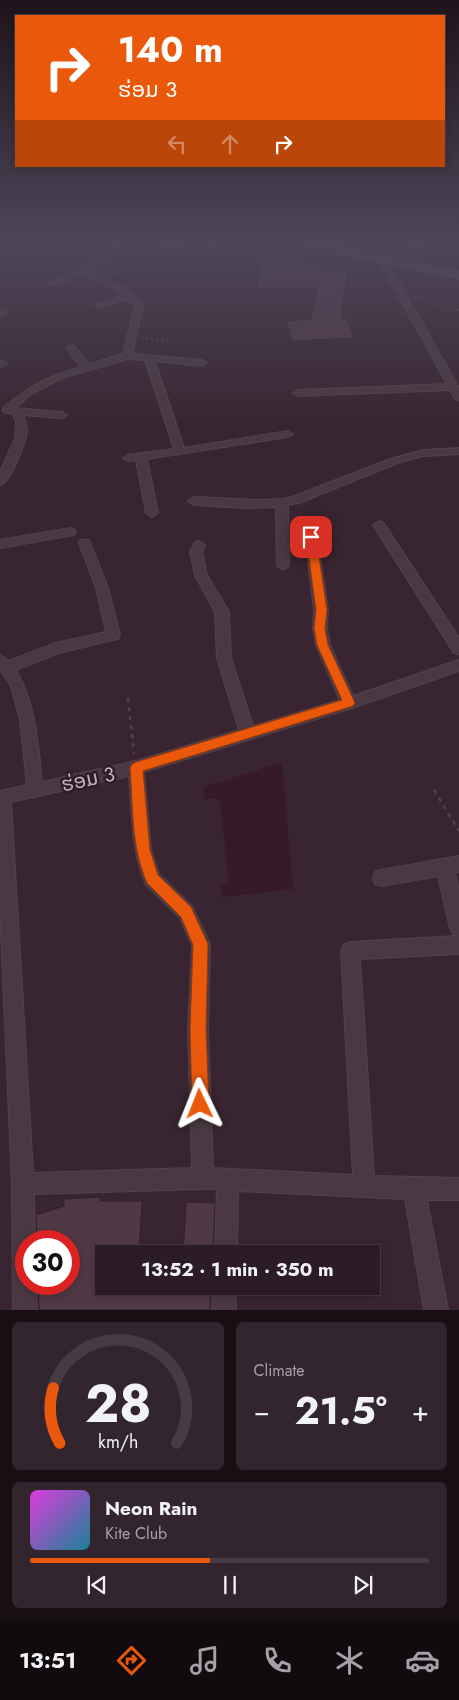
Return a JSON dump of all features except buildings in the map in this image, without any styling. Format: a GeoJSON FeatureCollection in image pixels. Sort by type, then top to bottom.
{"type":"FeatureCollection","features":[{"type":"Feature","properties":{"kind":"street"},"geometry":{"type":"LineString","coordinates":[[126,356],[139,305]]}},
{"type":"Feature","properties":{"kind":"street"},"geometry":{"type":"LineString","coordinates":[[408,305],[459,397]]}},
{"type":"Feature","properties":{"kind":"street"},"geometry":{"type":"LineString","coordinates":[[71,348],[87,368]]}},
{"type":"Feature","properties":{"kind":"street"},"geometry":{"type":"LineString","coordinates":[[8,411],[28,391],[60,376],[126,356],[202,363]]}},
{"type":"Feature","properties":{"kind":"street"},"geometry":{"type":"LineString","coordinates":[[149,359],[180,452]]}},
{"type":"Feature","properties":{"kind":"street"},"geometry":{"type":"LineString","coordinates":[[298,393],[453,387]]}},
{"type":"Feature","properties":{"kind":"street"},"geometry":{"type":"LineString","coordinates":[[8,411],[62,415]]}},
{"type":"Feature","properties":{"kind":"street"},"geometry":{"type":"LineString","coordinates":[[0,481],[21,439],[22,426],[8,411]]}},
{"type":"Feature","properties":{"kind":"street"},"geometry":{"type":"LineString","coordinates":[[128,458],[180,452],[288,434]]}},
{"type":"Feature","properties":{"kind":"street"},"geometry":{"type":"LineString","coordinates":[[194,500],[282,503],[295,500],[394,461],[423,453],[459,451]]}},
{"type":"Feature","properties":{"kind":"street"},"geometry":{"type":"LineString","coordinates":[[142,457],[152,513]]}},
{"type":"Feature","properties":{"kind":"street"},"geometry":{"type":"LineString","coordinates":[[282,503],[284,531],[283,566]]}},
{"type":"Feature","properties":{"kind":"street"},"geometry":{"type":"LineString","coordinates":[[379,525],[459,649]]}},
{"type":"Feature","properties":{"kind":"street"},"geometry":{"type":"LineString","coordinates":[[0,544],[70,532]]}},
{"type":"Feature","properties":{"kind":"street"},"geometry":{"type":"LineString","coordinates":[[311,537],[321,610],[320,628],[323,645],[349,703]]}},
{"type":"Feature","properties":{"kind":"street"},"geometry":{"type":"LineString","coordinates":[[35,790],[24,699],[4,664],[56,648],[113,635],[102,588],[85,543]]}},
{"type":"Feature","properties":{"kind":"street"},"geometry":{"type":"LineString","coordinates":[[199,545],[196,552],[201,575],[222,612],[224,658],[248,735]]}},
{"type":"Feature","properties":{"kind":"street","name":"ຮ່ອມ 3"},"geometry":{"type":"LineString","coordinates":[[1,798],[136,768],[248,735],[458,666]]}},
{"type":"Feature","properties":{"kind":"street"},"geometry":{"type":"LineString","coordinates":[[136,768],[143,850],[152,878],[186,912],[201,944],[198,1030],[203,1178]]}},
{"type":"Feature","properties":{"kind":"street"},"geometry":{"type":"LineString","coordinates":[[1,798],[23,1184],[25,1310]]}},
{"type":"Feature","properties":{"kind":"street"},"geometry":{"type":"LineString","coordinates":[[381,878],[452,865],[459,928]]}},
{"type":"Feature","properties":{"kind":"street"},"geometry":{"type":"LineString","coordinates":[[364,1186],[350,951],[459,946]]}},
{"type":"Feature","properties":{"kind":"street"},"geometry":{"type":"LineString","coordinates":[[23,1184],[203,1178],[414,1189],[459,1189]]}},
{"type":"Feature","properties":{"kind":"street"},"geometry":{"type":"LineString","coordinates":[[226,1245],[228,1179]]}},
{"type":"Feature","properties":{"kind":"street"},"geometry":{"type":"LineString","coordinates":[[414,1189],[436,1310]]}},
{"type":"Feature","properties":{"kind":"street"},"geometry":{"type":"LineString","coordinates":[[224,1295],[224,1310]]}},
{"type":"Feature","properties":{"kind":"path"},"geometry":{"type":"LineString","coordinates":[[439,305],[459,310]]}},
{"type":"Feature","properties":{"kind":"path"},"geometry":{"type":"LineString","coordinates":[[132,336],[170,342]]}},
{"type":"Feature","properties":{"kind":"path"},"geometry":{"type":"LineString","coordinates":[[128,698],[130,731],[136,768]]}},
{"type":"Feature","properties":{"kind":"path"},"geometry":{"type":"LineString","coordinates":[[434,790],[459,831]]}},
{"type":"Feature","properties":{"kind":"shaded area"},"geometry":{"type":"Polygon","coordinates":[[[282,762],[293,889],[222,897],[221,885],[229,884],[220,799],[205,799],[204,787],[282,762]]]}},
{"type":"Feature","properties":{"kind":"route"},"geometry":{"type":"LineString","coordinates":[[200,1104],[198,1030],[201,944],[186,912],[152,878],[143,850],[136,768],[349,703],[323,645],[320,628],[321,610],[311,537]]}}]}
